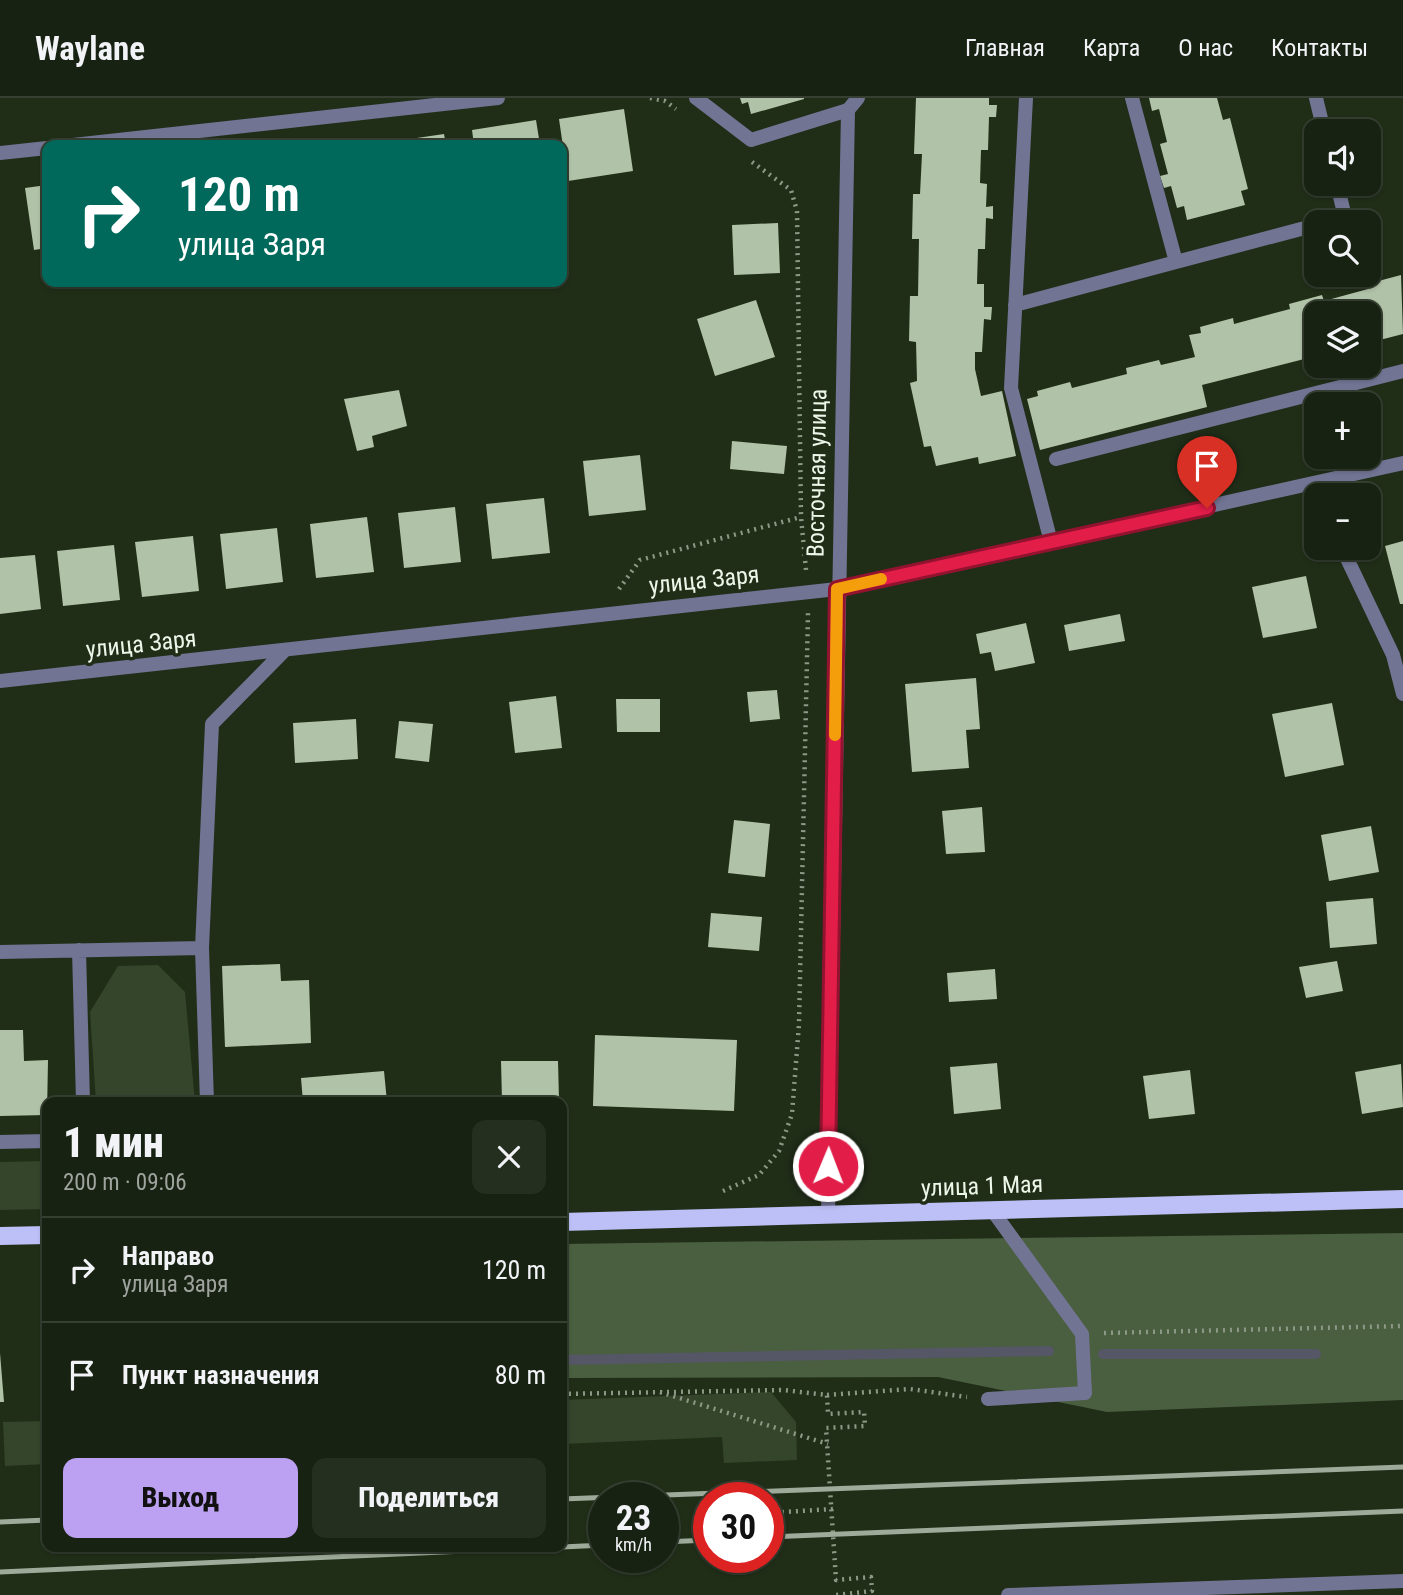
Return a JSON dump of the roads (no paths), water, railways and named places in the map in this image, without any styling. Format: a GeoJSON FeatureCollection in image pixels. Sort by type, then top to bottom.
{"type":"FeatureCollection","features":[{"type":"Feature","properties":{"kind":"main road","name":"улица 1 Мая"},"geometry":{"type":"LineString","coordinates":[[567,1222],[1403,1199]]}},
{"type":"Feature","properties":{"kind":"main road"},"geometry":{"type":"LineString","coordinates":[[0,1236],[42,1235]]}},
{"type":"Feature","properties":{"kind":"street"},"geometry":{"type":"LineString","coordinates":[[118,140],[498,98]]}},
{"type":"Feature","properties":{"kind":"street"},"geometry":{"type":"LineString","coordinates":[[696,98],[751,140],[858,98]]}},
{"type":"Feature","properties":{"kind":"street"},"geometry":{"type":"LineString","coordinates":[[1026,98],[1011,388],[1051,542]]}},
{"type":"Feature","properties":{"kind":"street"},"geometry":{"type":"LineString","coordinates":[[1132,98],[1176,262]]}},
{"type":"Feature","properties":{"kind":"street"},"geometry":{"type":"LineString","coordinates":[[1316,98],[1321,119]]}},
{"type":"Feature","properties":{"kind":"street","name":"Восточная улица"},"geometry":{"type":"LineString","coordinates":[[828,1215],[846,104]]}},
{"type":"Feature","properties":{"kind":"street"},"geometry":{"type":"LineString","coordinates":[[0,153],[42,149]]}},
{"type":"Feature","properties":{"kind":"street"},"geometry":{"type":"LineString","coordinates":[[1015,305],[1304,228]]}},
{"type":"Feature","properties":{"kind":"street"},"geometry":{"type":"LineString","coordinates":[[1056,458],[1403,371]]}},
{"type":"Feature","properties":{"kind":"street","name":"улица Заря"},"geometry":{"type":"LineString","coordinates":[[1337,483],[1403,463]]}},
{"type":"Feature","properties":{"kind":"street","name":"улица Заря"},"geometry":{"type":"LineString","coordinates":[[0,681],[837,589],[1051,542],[1304,492]]}},
{"type":"Feature","properties":{"kind":"street"},"geometry":{"type":"LineString","coordinates":[[1348,560],[1393,655],[1403,694]]}},
{"type":"Feature","properties":{"kind":"street"},"geometry":{"type":"LineString","coordinates":[[207,1097],[202,948],[212,724],[283,652]]}},
{"type":"Feature","properties":{"kind":"street"},"geometry":{"type":"LineString","coordinates":[[0,952],[202,948]]}},
{"type":"Feature","properties":{"kind":"street"},"geometry":{"type":"LineString","coordinates":[[79,950],[83,1097]]}},
{"type":"Feature","properties":{"kind":"street"},"geometry":{"type":"LineString","coordinates":[[0,1142],[42,1141]]}},
{"type":"Feature","properties":{"kind":"street"},"geometry":{"type":"LineString","coordinates":[[988,1399],[1085,1393],[1082,1334],[992,1210]]}},
{"type":"Feature","properties":{"kind":"street"},"geometry":{"type":"LineString","coordinates":[[1008,1595],[1403,1581]]}},
{"type":"Feature","properties":{"kind":"waterway"},"geometry":{"type":"LineString","coordinates":[[567,1360],[1049,1351]]}},
{"type":"Feature","properties":{"kind":"waterway"},"geometry":{"type":"LineString","coordinates":[[1103,1354],[1316,1354]]}},
{"type":"Feature","properties":{"kind":"railway"},"geometry":{"type":"LineString","coordinates":[[567,1499],[1403,1467]]}},
{"type":"Feature","properties":{"kind":"railway"},"geometry":{"type":"LineString","coordinates":[[784,1536],[1403,1511]]}},
{"type":"Feature","properties":{"kind":"railway"},"geometry":{"type":"LineString","coordinates":[[0,1522],[42,1520]]}},
{"type":"Feature","properties":{"kind":"railway"},"geometry":{"type":"LineString","coordinates":[[679,1541],[693,1541]]}},
{"type":"Feature","properties":{"kind":"railway"},"geometry":{"type":"LineString","coordinates":[[567,1547],[588,1546]]}},
{"type":"Feature","properties":{"kind":"railway"},"geometry":{"type":"LineString","coordinates":[[0,1572],[442,1552]]}}]}
